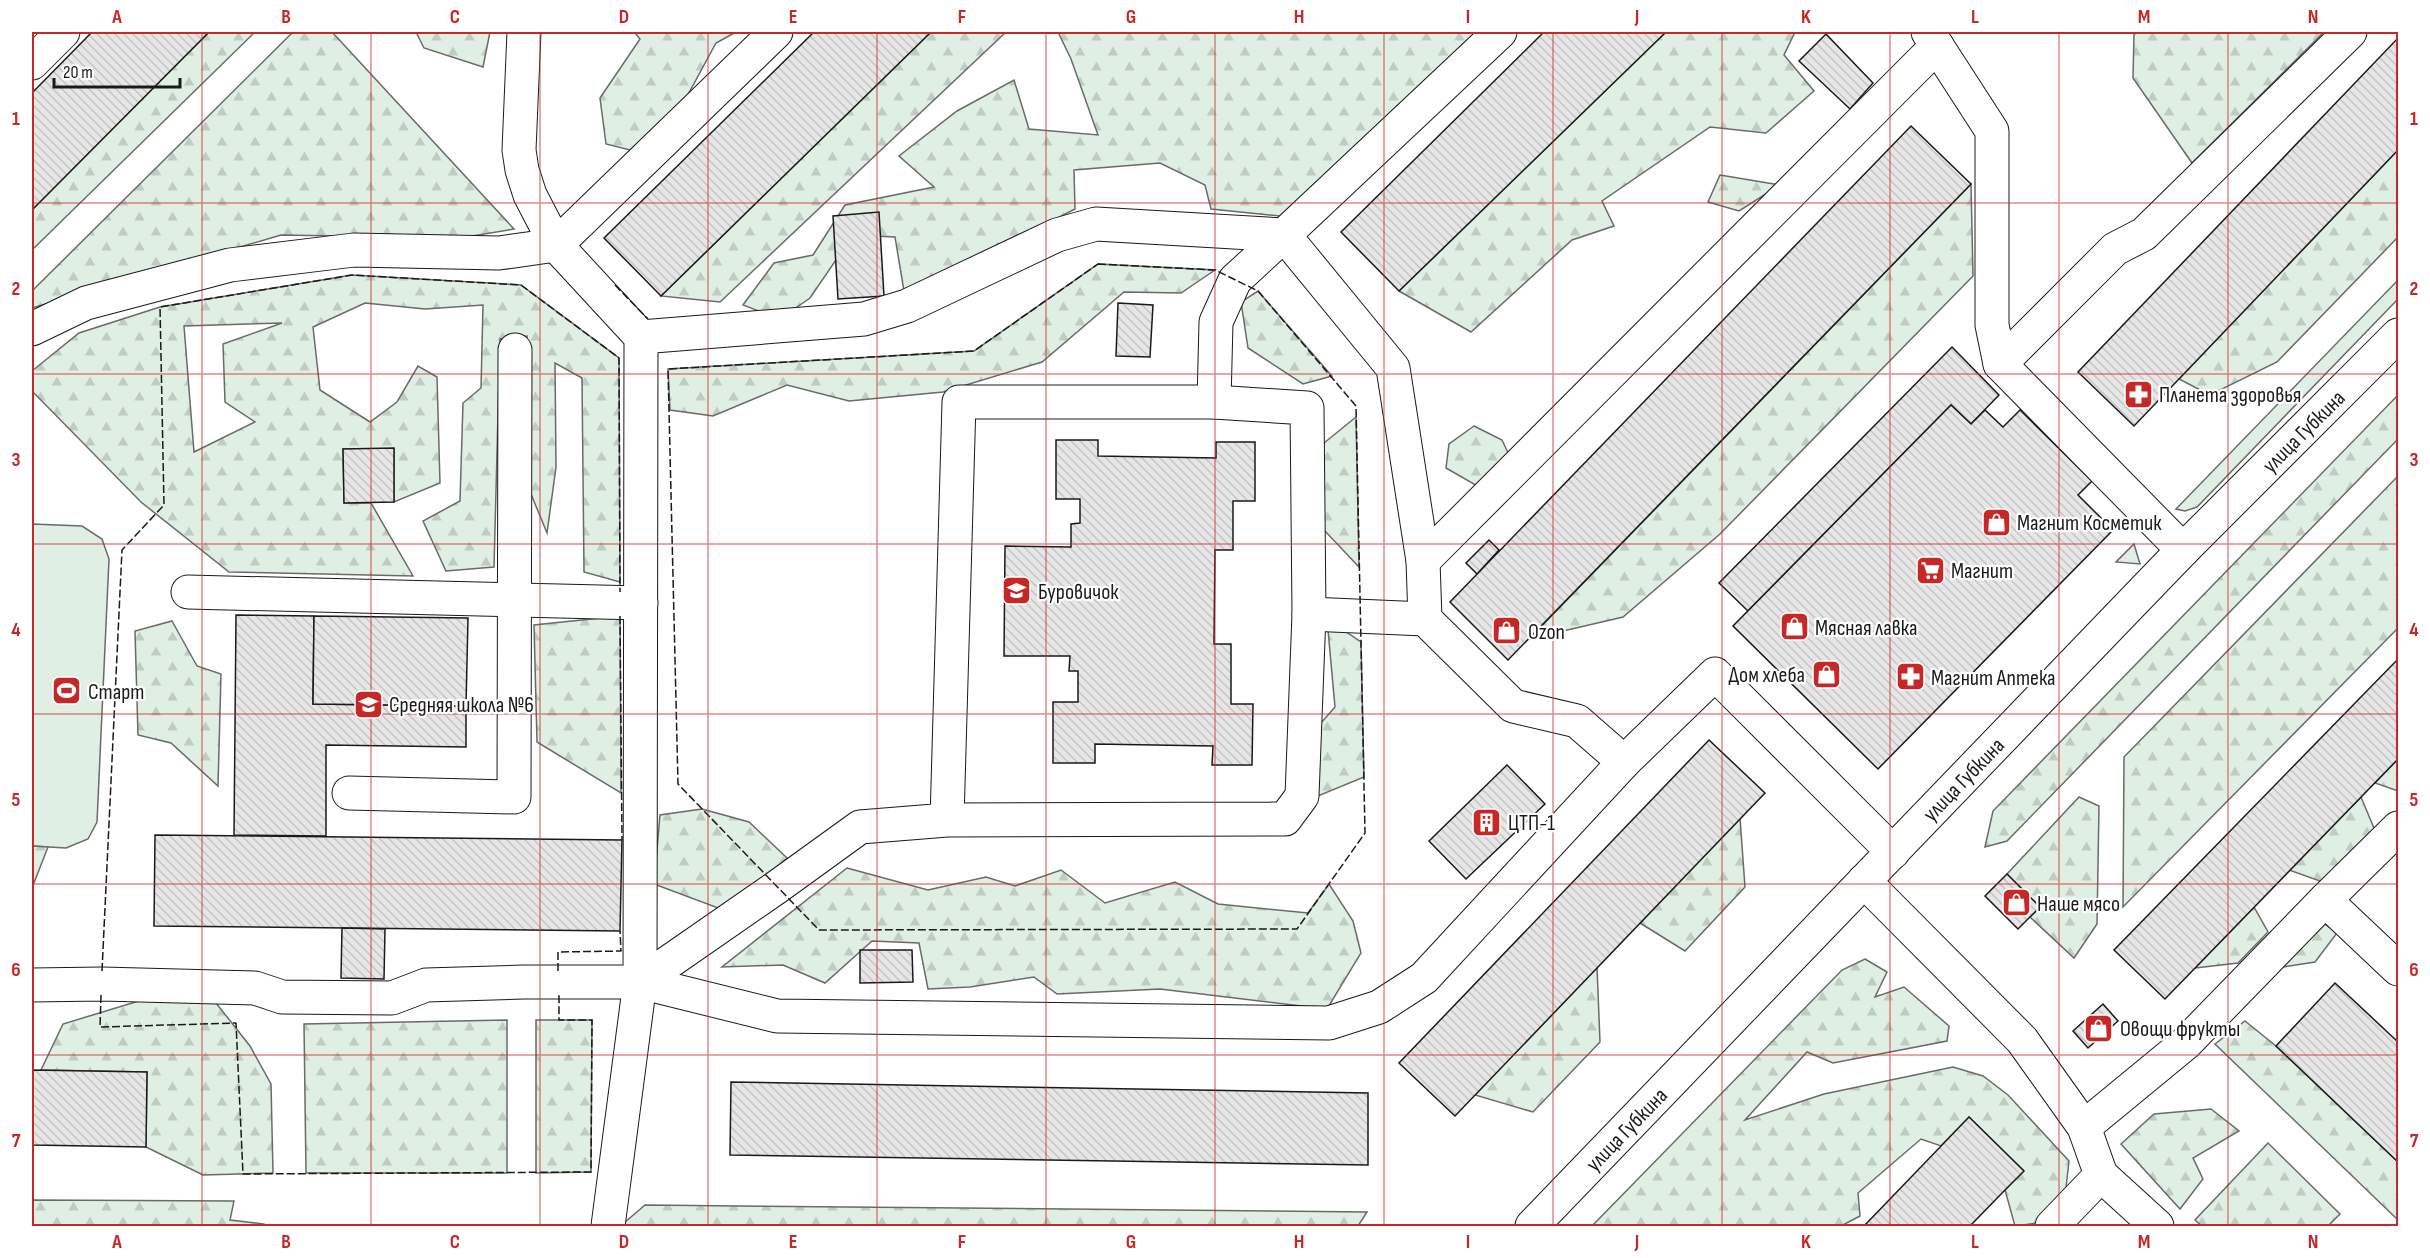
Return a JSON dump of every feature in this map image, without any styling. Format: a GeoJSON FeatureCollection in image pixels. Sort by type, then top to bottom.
{"type":"FeatureCollection","features":[{"type":"Feature","properties":{"kind":"main road"},"geometry":{"type":"LineString","coordinates":[[32,63],[63,32]]}},
{"type":"Feature","properties":{"kind":"main road"},"geometry":{"type":"LineString","coordinates":[[524,32],[519,150],[522,170],[530,195],[556,245],[640,337],[640,982],[608,1227]]}},
{"type":"Feature","properties":{"kind":"main road"},"geometry":{"type":"LineString","coordinates":[[32,330],[86,303],[230,265],[354,250],[499,253],[556,245],[776,32]]}},
{"type":"Feature","properties":{"kind":"main road"},"geometry":{"type":"LineString","coordinates":[[1214,402],[1215,322],[1235,280],[1500,32]]}},
{"type":"Feature","properties":{"kind":"main road"},"geometry":{"type":"LineString","coordinates":[[2000,364],[2115,249],[2144,234],[2350,32]]}},
{"type":"Feature","properties":{"kind":"main road"},"geometry":{"type":"LineString","coordinates":[[1423,561],[1933,39],[1992,131],[1992,325],[2000,364],[2183,550]]}},
{"type":"Feature","properties":{"kind":"main road"},"geometry":{"type":"LineString","coordinates":[[640,337],[864,319],[907,306],[1057,235],[1096,224],[1284,235],[1393,368],[1423,561],[1425,619]]}},
{"type":"Feature","properties":{"kind":"main road","name":"улица Губкина"},"geometry":{"type":"LineString","coordinates":[[1532,1227],[2183,550],[2398,335]]}},
{"type":"Feature","properties":{"kind":"main road"},"geometry":{"type":"LineString","coordinates":[[349,793],[513,797],[515,350]]}},
{"type":"Feature","properties":{"kind":"main road"},"geometry":{"type":"LineString","coordinates":[[640,982],[860,827],[947,820],[1285,819],[1302,796],[1309,614],[1308,408],[1214,402],[959,402],[947,820]]}},
{"type":"Feature","properties":{"kind":"main road"},"geometry":{"type":"LineString","coordinates":[[188,592],[641,603]]}},
{"type":"Feature","properties":{"kind":"main road"},"geometry":{"type":"LineString","coordinates":[[1309,614],[1425,619],[1513,706],[1577,721],[1624,762]]}},
{"type":"Feature","properties":{"kind":"main road"},"geometry":{"type":"LineString","coordinates":[[32,985],[102,984],[255,988],[282,997],[392,998],[426,985],[640,982],[777,1016],[1329,1023],[1379,1007],[1424,978],[1624,762],[1714,674],[1893,852]]}},
{"type":"Feature","properties":{"kind":"main road"},"geometry":{"type":"LineString","coordinates":[[2084,1127],[2186,1042],[2398,828]]}},
{"type":"Feature","properties":{"kind":"main road"},"geometry":{"type":"LineString","coordinates":[[1864,881],[2022,1040],[2084,1127],[2101,1175],[2157,1227]]}},
{"type":"Feature","properties":{"kind":"main road"},"geometry":{"type":"LineString","coordinates":[[2325,900],[2398,969]]}},
{"type":"Feature","properties":{"kind":"main road"},"geometry":{"type":"LineString","coordinates":[[2052,1227],[2101,1175]]}},
{"type":"Feature","properties":{"kind":"green space"},"geometry":{"type":"Polygon","coordinates":[[[209,32],[255,32],[32,250],[32,210],[209,32]]]}},
{"type":"Feature","properties":{"kind":"green space"},"geometry":{"type":"Polygon","coordinates":[[[293,32],[332,32],[514,229],[460,238],[281,235],[32,308],[32,291],[293,32]]]}},
{"type":"Feature","properties":{"kind":"green space"},"geometry":{"type":"Polygon","coordinates":[[[416,32],[490,32],[483,67],[424,48],[416,32]]]}},
{"type":"Feature","properties":{"kind":"green space"},"geometry":{"type":"Polygon","coordinates":[[[634,32],[736,32],[716,43],[685,100],[630,150],[606,144],[600,98],[640,39],[634,32]]]}},
{"type":"Feature","properties":{"kind":"green space"},"geometry":{"type":"Polygon","coordinates":[[[931,32],[1006,32],[720,302],[661,296],[931,32]]]}},
{"type":"Feature","properties":{"kind":"green space"},"geometry":{"type":"Polygon","coordinates":[[[1058,32],[1476,32],[1280,216],[1211,209],[1205,185],[1160,163],[1074,170],[1075,209],[905,297],[895,237],[853,235],[810,298],[780,319],[743,305],[774,263],[813,255],[845,205],[934,187],[899,156],[957,111],[1014,80],[1029,129],[1098,135],[1071,59],[1058,32]]]}},
{"type":"Feature","properties":{"kind":"green space"},"geometry":{"type":"Polygon","coordinates":[[[1666,32],[1795,32],[1784,55],[1814,91],[1766,133],[1710,127],[1602,201],[1614,226],[1572,240],[1471,332],[1399,291],[1666,32]]]}},
{"type":"Feature","properties":{"kind":"green space"},"geometry":{"type":"Polygon","coordinates":[[[2140,32],[2324,32],[2192,163],[2133,78],[2134,34],[2140,32]]]}},
{"type":"Feature","properties":{"kind":"green space"},"geometry":{"type":"Polygon","coordinates":[[[2398,150],[2398,237],[2277,362],[2210,395],[2179,379],[2398,150]]]}},
{"type":"Feature","properties":{"kind":"green space"},"geometry":{"type":"Polygon","coordinates":[[[1720,175],[1780,185],[1739,211],[1708,202],[1720,175]]]}},
{"type":"Feature","properties":{"kind":"green space"},"geometry":{"type":"Polygon","coordinates":[[[1971,184],[1973,276],[1720,534],[1623,617],[1529,639],[1971,184]]]}},
{"type":"Feature","properties":{"kind":"green space"},"geometry":{"type":"Polygon","coordinates":[[[1098,264],[1215,270],[1181,293],[1124,292],[1042,362],[943,392],[849,401],[787,385],[713,416],[670,410],[668,369],[974,351],[1098,264]]]}},
{"type":"Feature","properties":{"kind":"green space"},"geometry":{"type":"Polygon","coordinates":[[[352,275],[521,285],[619,358],[620,582],[584,572],[582,378],[555,363],[556,467],[547,533],[531,494],[527,336],[500,339],[494,567],[446,571],[423,521],[460,501],[463,403],[481,388],[483,305],[425,309],[365,303],[313,327],[320,390],[370,422],[397,402],[418,366],[437,377],[440,483],[394,502],[394,449],[343,449],[344,503],[371,503],[413,576],[229,572],[141,502],[32,391],[32,371],[79,333],[160,307],[352,275]],[[282,323],[184,326],[194,452],[255,422],[225,402],[223,344],[282,323]]]}},
{"type":"Feature","properties":{"kind":"green space"},"geometry":{"type":"Polygon","coordinates":[[[2398,280],[2398,299],[2197,507],[2185,511],[2176,509],[2398,280]]]}},
{"type":"Feature","properties":{"kind":"green space"},"geometry":{"type":"Polygon","coordinates":[[[1258,291],[1332,376],[1303,384],[1248,348],[1241,302],[1258,291]]]}},
{"type":"Feature","properties":{"kind":"green space"},"geometry":{"type":"Polygon","coordinates":[[[2398,395],[2398,439],[2007,841],[1985,847],[1993,811],[2398,395]]]}},
{"type":"Feature","properties":{"kind":"green space"},"geometry":{"type":"Polygon","coordinates":[[[1356,417],[1359,567],[1324,530],[1308,456],[1356,417]]]}},
{"type":"Feature","properties":{"kind":"green space"},"geometry":{"type":"Polygon","coordinates":[[[1474,426],[1502,440],[1517,472],[1479,487],[1446,468],[1449,444],[1474,426]]]}},
{"type":"Feature","properties":{"kind":"green space"},"geometry":{"type":"Polygon","coordinates":[[[2398,476],[2398,628],[2123,907],[2124,757],[2398,476]]]}},
{"type":"Feature","properties":{"kind":"green space","name":"Старт"},"geometry":{"type":"Polygon","coordinates":[[[32,524],[82,526],[102,539],[109,559],[97,822],[88,839],[66,848],[32,846],[32,524]]]}},
{"type":"Feature","properties":{"kind":"green space"},"geometry":{"type":"Polygon","coordinates":[[[2134,544],[2140,564],[2116,562],[2134,544]]]}},
{"type":"Feature","properties":{"kind":"green space"},"geometry":{"type":"Polygon","coordinates":[[[620,616],[621,793],[537,742],[534,625],[620,616]]]}},
{"type":"Feature","properties":{"kind":"green space"},"geometry":{"type":"Polygon","coordinates":[[[1327,619],[1361,642],[1364,777],[1318,796],[1313,732],[1335,707],[1327,619]]]}},
{"type":"Feature","properties":{"kind":"green space"},"geometry":{"type":"Polygon","coordinates":[[[172,621],[197,666],[221,674],[218,786],[171,743],[138,735],[135,631],[172,621]]]}},
{"type":"Feature","properties":{"kind":"green space"},"geometry":{"type":"Polygon","coordinates":[[[2398,759],[2398,791],[2375,783],[2398,759]]]}},
{"type":"Feature","properties":{"kind":"green space"},"geometry":{"type":"Polygon","coordinates":[[[2079,797],[2099,806],[2097,924],[2074,958],[2030,917],[2040,907],[2007,874],[2079,797]]]}},
{"type":"Feature","properties":{"kind":"green space"},"geometry":{"type":"Polygon","coordinates":[[[2361,797],[2376,833],[2328,884],[2289,870],[2361,797]]]}},
{"type":"Feature","properties":{"kind":"green space"},"geometry":{"type":"Polygon","coordinates":[[[702,809],[749,822],[787,858],[767,877],[718,908],[654,884],[660,815],[702,809]]]}},
{"type":"Feature","properties":{"kind":"green space"},"geometry":{"type":"Polygon","coordinates":[[[1740,818],[1745,887],[1685,951],[1640,923],[1740,818]]]}},
{"type":"Feature","properties":{"kind":"green space"},"geometry":{"type":"Polygon","coordinates":[[[32,846],[48,847],[32,888],[32,846]]]}},
{"type":"Feature","properties":{"kind":"green space"},"geometry":{"type":"Polygon","coordinates":[[[847,868],[928,890],[986,877],[1015,886],[1061,870],[1105,903],[1175,882],[1218,904],[1308,913],[1329,884],[1353,921],[1361,953],[1327,1009],[1160,989],[1057,994],[1034,977],[970,987],[928,989],[919,943],[872,941],[825,983],[783,965],[722,967],[847,868]]]}},
{"type":"Feature","properties":{"kind":"green space"},"geometry":{"type":"Polygon","coordinates":[[[2254,907],[2268,932],[2238,963],[2195,968],[2254,907]]]}},
{"type":"Feature","properties":{"kind":"green space"},"geometry":{"type":"Polygon","coordinates":[[[2318,919],[2337,933],[2315,962],[2277,968],[2318,919]]]}},
{"type":"Feature","properties":{"kind":"green space"},"geometry":{"type":"Polygon","coordinates":[[[1865,959],[1887,972],[1875,997],[1904,987],[1949,1026],[1947,1041],[1833,1063],[1807,1052],[1745,1120],[1824,1094],[1953,1067],[1983,1076],[2008,1095],[2069,1161],[2065,1197],[2038,1223],[2015,1226],[2005,1190],[2023,1170],[1969,1117],[1941,1146],[1921,1139],[1858,1193],[1860,1216],[1841,1226],[1592,1226],[1842,970],[1865,959]]]}},
{"type":"Feature","properties":{"kind":"green space"},"geometry":{"type":"Polygon","coordinates":[[[1597,967],[1600,1042],[1533,1112],[1475,1095],[1597,967]]]}},
{"type":"Feature","properties":{"kind":"green space"},"geometry":{"type":"Polygon","coordinates":[[[142,1000],[216,1003],[250,1046],[271,1084],[273,1173],[203,1175],[146,1147],[147,1072],[41,1070],[63,1024],[142,1000]]]}},
{"type":"Feature","properties":{"kind":"green space"},"geometry":{"type":"Polygon","coordinates":[[[507,1020],[507,1173],[306,1173],[304,1024],[507,1020]]]}},
{"type":"Feature","properties":{"kind":"green space"},"geometry":{"type":"Polygon","coordinates":[[[536,1020],[592,1020],[591,1172],[536,1173],[536,1020]]]}},
{"type":"Feature","properties":{"kind":"green space"},"geometry":{"type":"Polygon","coordinates":[[[2245,1021],[2276,1046],[2398,1162],[2398,1220],[2215,1044],[2245,1021]]]}},
{"type":"Feature","properties":{"kind":"green space"},"geometry":{"type":"Polygon","coordinates":[[[2211,1109],[2239,1131],[2193,1158],[2203,1179],[2180,1209],[2121,1144],[2154,1114],[2211,1109]]]}},
{"type":"Feature","properties":{"kind":"green space"},"geometry":{"type":"Polygon","coordinates":[[[2268,1143],[2340,1214],[2328,1226],[2202,1226],[2195,1220],[2268,1143]]]}},
{"type":"Feature","properties":{"kind":"green space"},"geometry":{"type":"Polygon","coordinates":[[[32,1200],[234,1201],[230,1220],[264,1224],[263,1226],[32,1226],[32,1200]]]}},
{"type":"Feature","properties":{"kind":"green space"},"geometry":{"type":"Polygon","coordinates":[[[645,1205],[1367,1212],[1358,1226],[627,1226],[624,1223],[645,1205]]]}},
{"type":"Feature","properties":{"kind":"building"},"geometry":{"type":"Polygon","coordinates":[[[92,32],[209,32],[32,210],[32,93],[92,32]]]}},
{"type":"Feature","properties":{"kind":"building"},"geometry":{"type":"Polygon","coordinates":[[[814,32],[931,32],[661,296],[604,238],[814,32]]]}},
{"type":"Feature","properties":{"kind":"building"},"geometry":{"type":"Polygon","coordinates":[[[1544,32],[1666,32],[1399,291],[1341,232],[1544,32]]]}},
{"type":"Feature","properties":{"kind":"building"},"geometry":{"type":"Polygon","coordinates":[[[1826,34],[1873,83],[1850,109],[1799,61],[1826,34]]]}},
{"type":"Feature","properties":{"kind":"building"},"geometry":{"type":"Polygon","coordinates":[[[2398,38],[2398,150],[2134,426],[2078,372],[2398,38]]]}},
{"type":"Feature","properties":{"kind":"building"},"geometry":{"type":"Polygon","coordinates":[[[1911,126],[1971,184],[1508,660],[1450,602],[1911,126]]]}},
{"type":"Feature","properties":{"kind":"building"},"geometry":{"type":"Polygon","coordinates":[[[879,212],[884,296],[838,299],[833,216],[879,212]]]}},
{"type":"Feature","properties":{"kind":"building"},"geometry":{"type":"Polygon","coordinates":[[[1118,303],[1153,305],[1150,357],[1116,356],[1118,303]]]}},
{"type":"Feature","properties":{"kind":"building"},"geometry":{"type":"Polygon","coordinates":[[[1952,347],[1999,395],[1971,424],[1951,405],[1748,611],[1719,583],[1952,347]]]}},
{"type":"Feature","properties":{"kind":"building","name":"Магнит"},"geometry":{"type":"Polygon","coordinates":[[[1951,405],[1971,424],[1985,410],[2003,427],[2020,410],[2092,481],[2078,495],[2113,530],[1878,769],[1733,626],[1951,405]]]}},
{"type":"Feature","properties":{"kind":"building"},"geometry":{"type":"Polygon","coordinates":[[[1056,440],[1098,440],[1098,456],[1216,458],[1216,442],[1255,442],[1255,501],[1233,501],[1233,550],[1215,550],[1214,644],[1231,644],[1231,704],[1253,704],[1252,765],[1212,765],[1213,746],[1095,744],[1095,763],[1053,763],[1053,702],[1078,702],[1078,671],[1069,671],[1070,656],[1004,656],[1005,546],[1071,547],[1071,524],[1080,523],[1080,499],[1056,499],[1056,440]]]}},
{"type":"Feature","properties":{"kind":"building"},"geometry":{"type":"Polygon","coordinates":[[[394,448],[394,502],[344,503],[343,449],[394,448]]]}},
{"type":"Feature","properties":{"kind":"building"},"geometry":{"type":"Polygon","coordinates":[[[1489,540],[1499,550],[1477,574],[1466,563],[1489,540]]]}},
{"type":"Feature","properties":{"kind":"building"},"geometry":{"type":"Polygon","coordinates":[[[236,615],[314,616],[313,704],[466,706],[466,747],[326,745],[326,836],[234,835],[236,615]]]}},
{"type":"Feature","properties":{"kind":"building"},"geometry":{"type":"Polygon","coordinates":[[[314,616],[468,618],[466,706],[313,704],[314,616]]]}},
{"type":"Feature","properties":{"kind":"building"},"geometry":{"type":"Polygon","coordinates":[[[2398,659],[2398,759],[2165,999],[2114,950],[2398,659]]]}},
{"type":"Feature","properties":{"kind":"building"},"geometry":{"type":"Polygon","coordinates":[[[1709,740],[1765,793],[1455,1116],[1399,1063],[1709,740]]]}},
{"type":"Feature","properties":{"kind":"building","name":"ЦТП-1"},"geometry":{"type":"Polygon","coordinates":[[[1507,765],[1545,804],[1466,879],[1429,841],[1507,765]]]}},
{"type":"Feature","properties":{"kind":"building"},"geometry":{"type":"Polygon","coordinates":[[[155,835],[622,840],[620,931],[154,926],[155,835]]]}},
{"type":"Feature","properties":{"kind":"building"},"geometry":{"type":"Polygon","coordinates":[[[2007,874],[2040,907],[2018,929],[1985,896],[2007,874]]]}},
{"type":"Feature","properties":{"kind":"building"},"geometry":{"type":"Polygon","coordinates":[[[342,928],[385,929],[384,979],[341,978],[342,928]]]}},
{"type":"Feature","properties":{"kind":"building"},"geometry":{"type":"Polygon","coordinates":[[[860,950],[912,950],[913,982],[860,983],[860,950]]]}},
{"type":"Feature","properties":{"kind":"building"},"geometry":{"type":"Polygon","coordinates":[[[2335,983],[2398,1042],[2398,1162],[2276,1046],[2335,983]]]}},
{"type":"Feature","properties":{"kind":"building"},"geometry":{"type":"Polygon","coordinates":[[[2103,1004],[2118,1021],[2088,1048],[2073,1031],[2103,1004]]]}},
{"type":"Feature","properties":{"kind":"building"},"geometry":{"type":"Polygon","coordinates":[[[32,1070],[147,1072],[146,1147],[32,1145],[32,1070]]]}},
{"type":"Feature","properties":{"kind":"building"},"geometry":{"type":"Polygon","coordinates":[[[731,1082],[1368,1093],[1368,1165],[730,1155],[731,1082]]]}},
{"type":"Feature","properties":{"kind":"building"},"geometry":{"type":"Polygon","coordinates":[[[1969,1117],[2024,1171],[1970,1226],[1864,1226],[1969,1117]]]}},
{"type":"Feature","properties":{"kind":"fence"},"geometry":{"type":"LineString","coordinates":[[1098,264],[1215,270],[1258,291],[1356,406],[1365,833],[1297,929],[819,930],[678,784],[668,369],[974,351],[1098,264]]}},
{"type":"Feature","properties":{"kind":"fence"},"geometry":{"type":"LineString","coordinates":[[102,971],[122,550],[164,505],[160,307],[352,275],[521,285],[619,358],[620,592]]}},
{"type":"Feature","properties":{"kind":"fence"},"geometry":{"type":"LineString","coordinates":[[615,285],[648,319]]}},
{"type":"Feature","properties":{"kind":"fence"},"geometry":{"type":"LineString","coordinates":[[620,616],[622,840]]}},
{"type":"Feature","properties":{"kind":"fence"},"geometry":{"type":"LineString","coordinates":[[558,971],[558,952],[621,951],[620,931]]}},
{"type":"Feature","properties":{"kind":"fence"},"geometry":{"type":"LineString","coordinates":[[101,995],[100,1027],[236,1023],[243,1174],[591,1172],[592,1020],[559,1020],[559,995]]}},
{"type":"Feature","properties":{"kind":"place","name":"Планета здоровья"},"geometry":{"type":"Point","coordinates":[2138,394]}},
{"type":"Feature","properties":{"kind":"place","name":"Магнит Косметик"},"geometry":{"type":"Point","coordinates":[1996,522]}},
{"type":"Feature","properties":{"kind":"place","name":"Магнит"},"geometry":{"type":"Point","coordinates":[1930,570]}},
{"type":"Feature","properties":{"kind":"place","name":"Буровичок"},"geometry":{"type":"Point","coordinates":[1017,591]}},
{"type":"Feature","properties":{"kind":"place","name":"Мясная лавка"},"geometry":{"type":"Point","coordinates":[1794,627]}},
{"type":"Feature","properties":{"kind":"place","name":"Ozon"},"geometry":{"type":"Point","coordinates":[1507,631]}},
{"type":"Feature","properties":{"kind":"place","name":"Дом хлеба"},"geometry":{"type":"Point","coordinates":[1826,674]}},
{"type":"Feature","properties":{"kind":"place","name":"Магнит Аптека"},"geometry":{"type":"Point","coordinates":[1910,677]}},
{"type":"Feature","properties":{"kind":"place","name":"Старт"},"geometry":{"type":"Point","coordinates":[67,691]}},
{"type":"Feature","properties":{"kind":"place","name":"Средняя школа №6"},"geometry":{"type":"Point","coordinates":[368,704]}},
{"type":"Feature","properties":{"kind":"place","name":"ЦТП-1"},"geometry":{"type":"Point","coordinates":[1487,822]}},
{"type":"Feature","properties":{"kind":"place","name":"Наше мясо"},"geometry":{"type":"Point","coordinates":[2016,903]}},
{"type":"Feature","properties":{"kind":"place","name":"Овощи фрукты"},"geometry":{"type":"Point","coordinates":[2099,1028]}}]}
